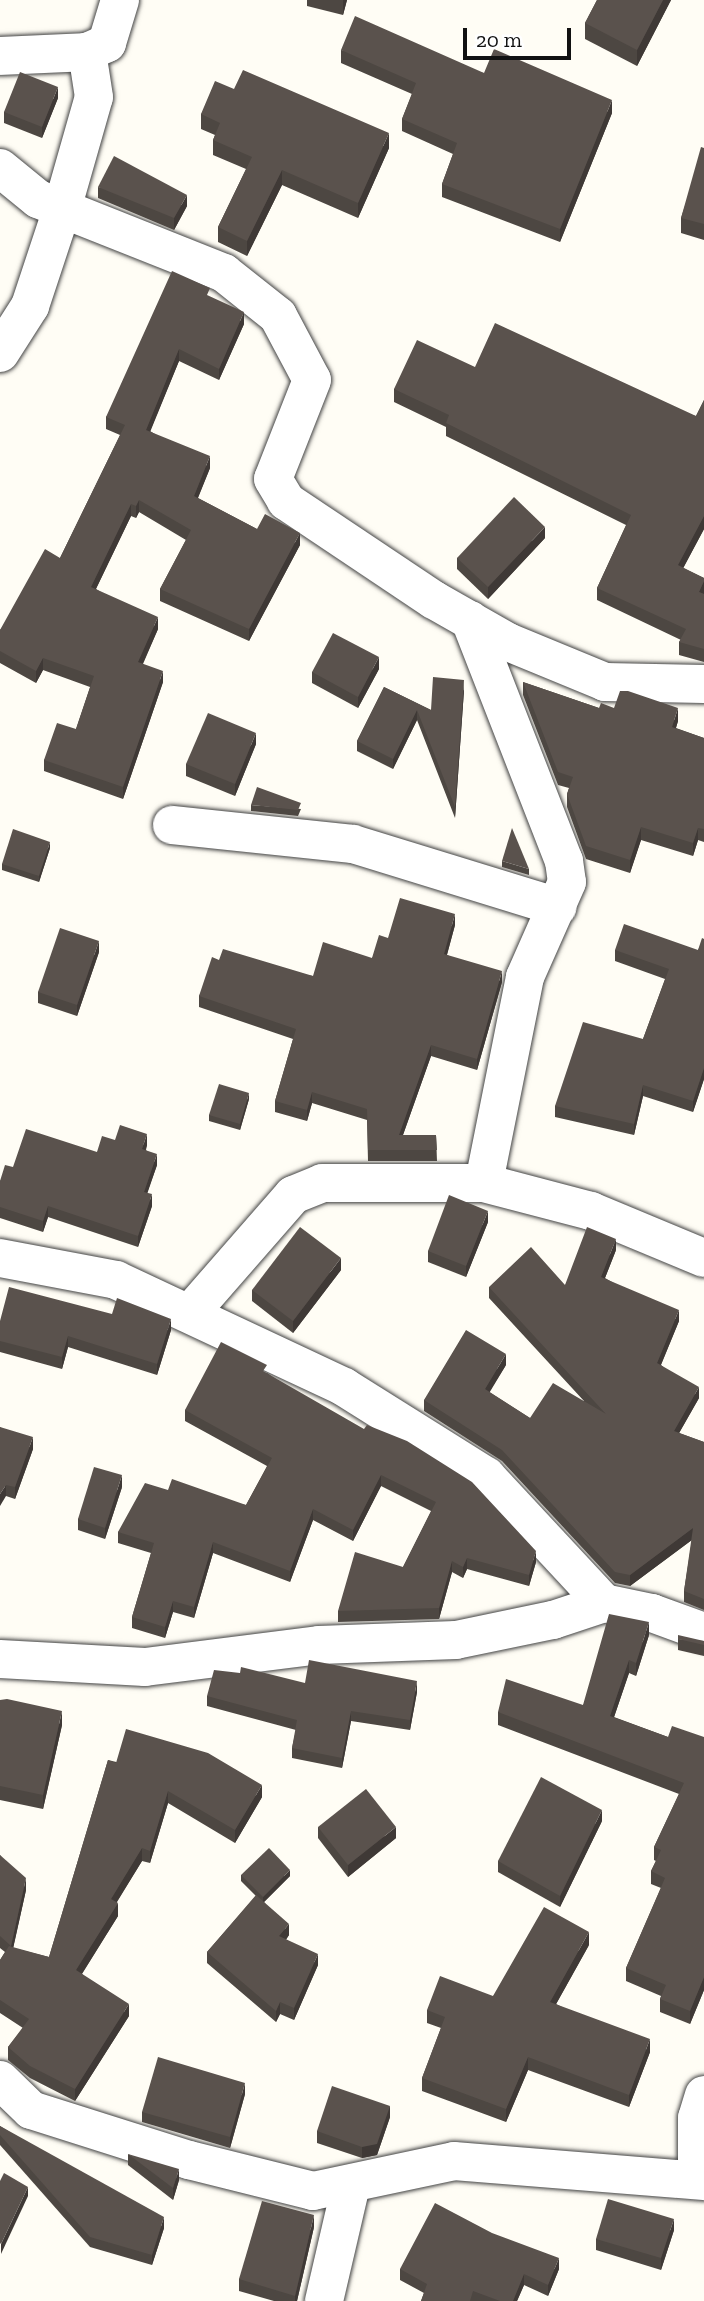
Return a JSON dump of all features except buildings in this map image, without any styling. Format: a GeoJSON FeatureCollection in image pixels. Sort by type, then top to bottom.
{"type":"FeatureCollection","features":[{"type":"Feature","properties":{"kind":"street"},"geometry":{"type":"LineString","coordinates":[[0,56],[87,52],[107,43],[120,0]]}},
{"type":"Feature","properties":{"kind":"street"},"geometry":{"type":"LineString","coordinates":[[0,353],[30,306],[62,209],[94,97],[87,52]]}},
{"type":"Feature","properties":{"kind":"street"},"geometry":{"type":"LineString","coordinates":[[0,168],[38,198],[223,273],[254,293],[278,316],[312,380],[311,393],[277,464],[276,491],[327,530],[470,621],[508,642],[604,682],[704,684]]}},
{"type":"Feature","properties":{"kind":"street"},"geometry":{"type":"LineString","coordinates":[[470,621],[564,861],[567,882],[525,977],[484,1183]]}},
{"type":"Feature","properties":{"kind":"street"},"geometry":{"type":"LineString","coordinates":[[172,825],[353,844],[558,907]]}},
{"type":"Feature","properties":{"kind":"street"},"geometry":{"type":"LineString","coordinates":[[191,1312],[293,1195],[311,1184],[484,1183],[591,1211],[704,1258]]}},
{"type":"Feature","properties":{"kind":"street"},"geometry":{"type":"LineString","coordinates":[[0,1258],[116,1280],[191,1312],[344,1387],[486,1476],[604,1603]]}},
{"type":"Feature","properties":{"kind":"street"},"geometry":{"type":"LineString","coordinates":[[0,1659],[145,1667],[319,1645],[456,1640],[553,1620],[604,1603],[652,1612],[704,1632]]}},
{"type":"Feature","properties":{"kind":"street"},"geometry":{"type":"LineString","coordinates":[[6,2100],[123,2139],[293,2188],[313,2191],[351,2185],[433,2163],[474,2161],[701,2180],[697,2118],[704,2095]]}},
{"type":"Feature","properties":{"kind":"street"},"geometry":{"type":"LineString","coordinates":[[324,2301],[351,2185]]}}]}
